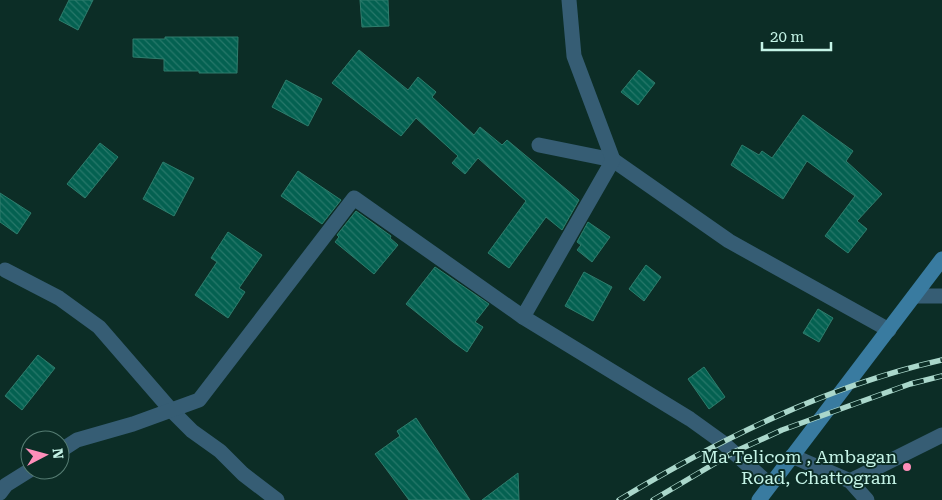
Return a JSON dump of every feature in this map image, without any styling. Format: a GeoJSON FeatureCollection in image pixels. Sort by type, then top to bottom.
{"type":"FeatureCollection","features":[{"type":"Feature","properties":{"kind":"main road"},"geometry":{"type":"LineString","coordinates":[[759,500],[841,390],[916,296],[942,259]]}},
{"type":"Feature","properties":{"kind":"street"},"geometry":{"type":"LineString","coordinates":[[569,0],[574,56],[613,160]]}},
{"type":"Feature","properties":{"kind":"street"},"geometry":{"type":"LineString","coordinates":[[539,145],[613,160],[729,240],[889,330]]}},
{"type":"Feature","properties":{"kind":"street"},"geometry":{"type":"LineString","coordinates":[[522,317],[613,160]]}},
{"type":"Feature","properties":{"kind":"street"},"geometry":{"type":"LineString","coordinates":[[70,445],[78,440],[133,424],[199,400],[354,198],[522,317],[690,419],[722,442],[770,485]]}},
{"type":"Feature","properties":{"kind":"street"},"geometry":{"type":"LineString","coordinates":[[5,270],[59,298],[99,327],[171,410],[192,431],[220,451],[243,474],[277,500]]}},
{"type":"Feature","properties":{"kind":"street"},"geometry":{"type":"LineString","coordinates":[[916,296],[942,296]]}},
{"type":"Feature","properties":{"kind":"street"},"geometry":{"type":"LineString","coordinates":[[850,481],[942,435]]}},
{"type":"Feature","properties":{"kind":"street"},"geometry":{"type":"LineString","coordinates":[[792,456],[850,481],[867,500]]}},
{"type":"Feature","properties":{"kind":"street"},"geometry":{"type":"LineString","coordinates":[[0,494],[6,485],[20,476]]}},
{"type":"Feature","properties":{"kind":"building"},"geometry":{"type":"Polygon","coordinates":[[[69,0],[93,0],[78,30],[59,20],[69,0]]]}},
{"type":"Feature","properties":{"kind":"building"},"geometry":{"type":"Polygon","coordinates":[[[360,0],[388,0],[389,26],[362,27],[360,0]]]}},
{"type":"Feature","properties":{"kind":"building"},"geometry":{"type":"Polygon","coordinates":[[[165,37],[238,37],[237,73],[164,71],[164,59],[133,57],[133,39],[165,39],[165,37]]]}},
{"type":"Feature","properties":{"kind":"building"},"geometry":{"type":"Polygon","coordinates":[[[359,50],[408,90],[418,77],[436,92],[432,97],[474,135],[480,127],[502,145],[507,140],[579,200],[562,230],[546,217],[509,268],[488,253],[526,201],[478,158],[465,174],[452,163],[458,156],[416,118],[401,136],[332,83],[359,50]]]}},
{"type":"Feature","properties":{"kind":"building"},"geometry":{"type":"Polygon","coordinates":[[[639,70],[655,83],[638,105],[621,92],[639,70]]]}},
{"type":"Feature","properties":{"kind":"building"},"geometry":{"type":"Polygon","coordinates":[[[286,80],[322,99],[308,126],[272,107],[286,80]]]}},
{"type":"Feature","properties":{"kind":"building"},"geometry":{"type":"Polygon","coordinates":[[[803,115],[853,151],[846,161],[882,194],[857,221],[867,229],[848,253],[825,236],[855,196],[807,161],[783,199],[731,165],[742,145],[759,155],[762,151],[772,158],[803,115]]]}},
{"type":"Feature","properties":{"kind":"building"},"geometry":{"type":"Polygon","coordinates":[[[100,143],[118,157],[85,198],[67,184],[100,143]]]}},
{"type":"Feature","properties":{"kind":"building"},"geometry":{"type":"Polygon","coordinates":[[[163,162],[194,178],[174,216],[143,199],[163,162]]]}},
{"type":"Feature","properties":{"kind":"building"},"geometry":{"type":"Polygon","coordinates":[[[298,171],[341,200],[322,224],[281,196],[298,171]]]}},
{"type":"Feature","properties":{"kind":"building"},"geometry":{"type":"Polygon","coordinates":[[[0,193],[31,213],[17,234],[0,222],[0,193]]]}},
{"type":"Feature","properties":{"kind":"building"},"geometry":{"type":"Polygon","coordinates":[[[356,211],[391,236],[390,238],[398,245],[374,274],[335,242],[339,237],[337,235],[356,211]]]}},
{"type":"Feature","properties":{"kind":"building"},"geometry":{"type":"Polygon","coordinates":[[[588,222],[610,237],[592,262],[577,250],[581,245],[577,242],[588,222]]]}},
{"type":"Feature","properties":{"kind":"building"},"geometry":{"type":"Polygon","coordinates":[[[228,232],[262,255],[239,288],[245,292],[228,318],[195,295],[217,262],[211,258],[228,232]]]}},
{"type":"Feature","properties":{"kind":"building"},"geometry":{"type":"Polygon","coordinates":[[[646,265],[661,277],[644,301],[629,289],[646,265]]]}},
{"type":"Feature","properties":{"kind":"building"},"geometry":{"type":"Polygon","coordinates":[[[435,267],[489,304],[475,322],[483,327],[467,352],[406,304],[435,267]]]}},
{"type":"Feature","properties":{"kind":"building"},"geometry":{"type":"Polygon","coordinates":[[[584,272],[612,287],[593,321],[565,306],[584,272]]]}},
{"type":"Feature","properties":{"kind":"building"},"geometry":{"type":"Polygon","coordinates":[[[818,309],[833,318],[819,342],[803,333],[818,309]]]}},
{"type":"Feature","properties":{"kind":"building"},"geometry":{"type":"Polygon","coordinates":[[[38,355],[55,368],[22,410],[5,396],[38,355]]]}},
{"type":"Feature","properties":{"kind":"building"},"geometry":{"type":"Polygon","coordinates":[[[704,367],[725,397],[709,409],[688,379],[704,367]]]}},
{"type":"Feature","properties":{"kind":"building"},"geometry":{"type":"Polygon","coordinates":[[[416,418],[470,500],[409,500],[375,454],[400,436],[397,431],[416,418]]]}},
{"type":"Feature","properties":{"kind":"building"},"geometry":{"type":"Polygon","coordinates":[[[518,473],[519,500],[482,500],[518,473]]]}},
{"type":"Feature","properties":{"kind":"railway"},"geometry":{"type":"LineString","coordinates":[[619,500],[696,456],[775,417],[857,384],[942,360]]}},
{"type":"Feature","properties":{"kind":"railway"},"geometry":{"type":"LineString","coordinates":[[653,500],[734,452],[782,430],[910,384],[942,376]]}},
{"type":"Feature","properties":{"kind":"place","name":"Ma Telicom , Ambagan Road, Chattogram"},"geometry":{"type":"Point","coordinates":[907,467]}}]}
